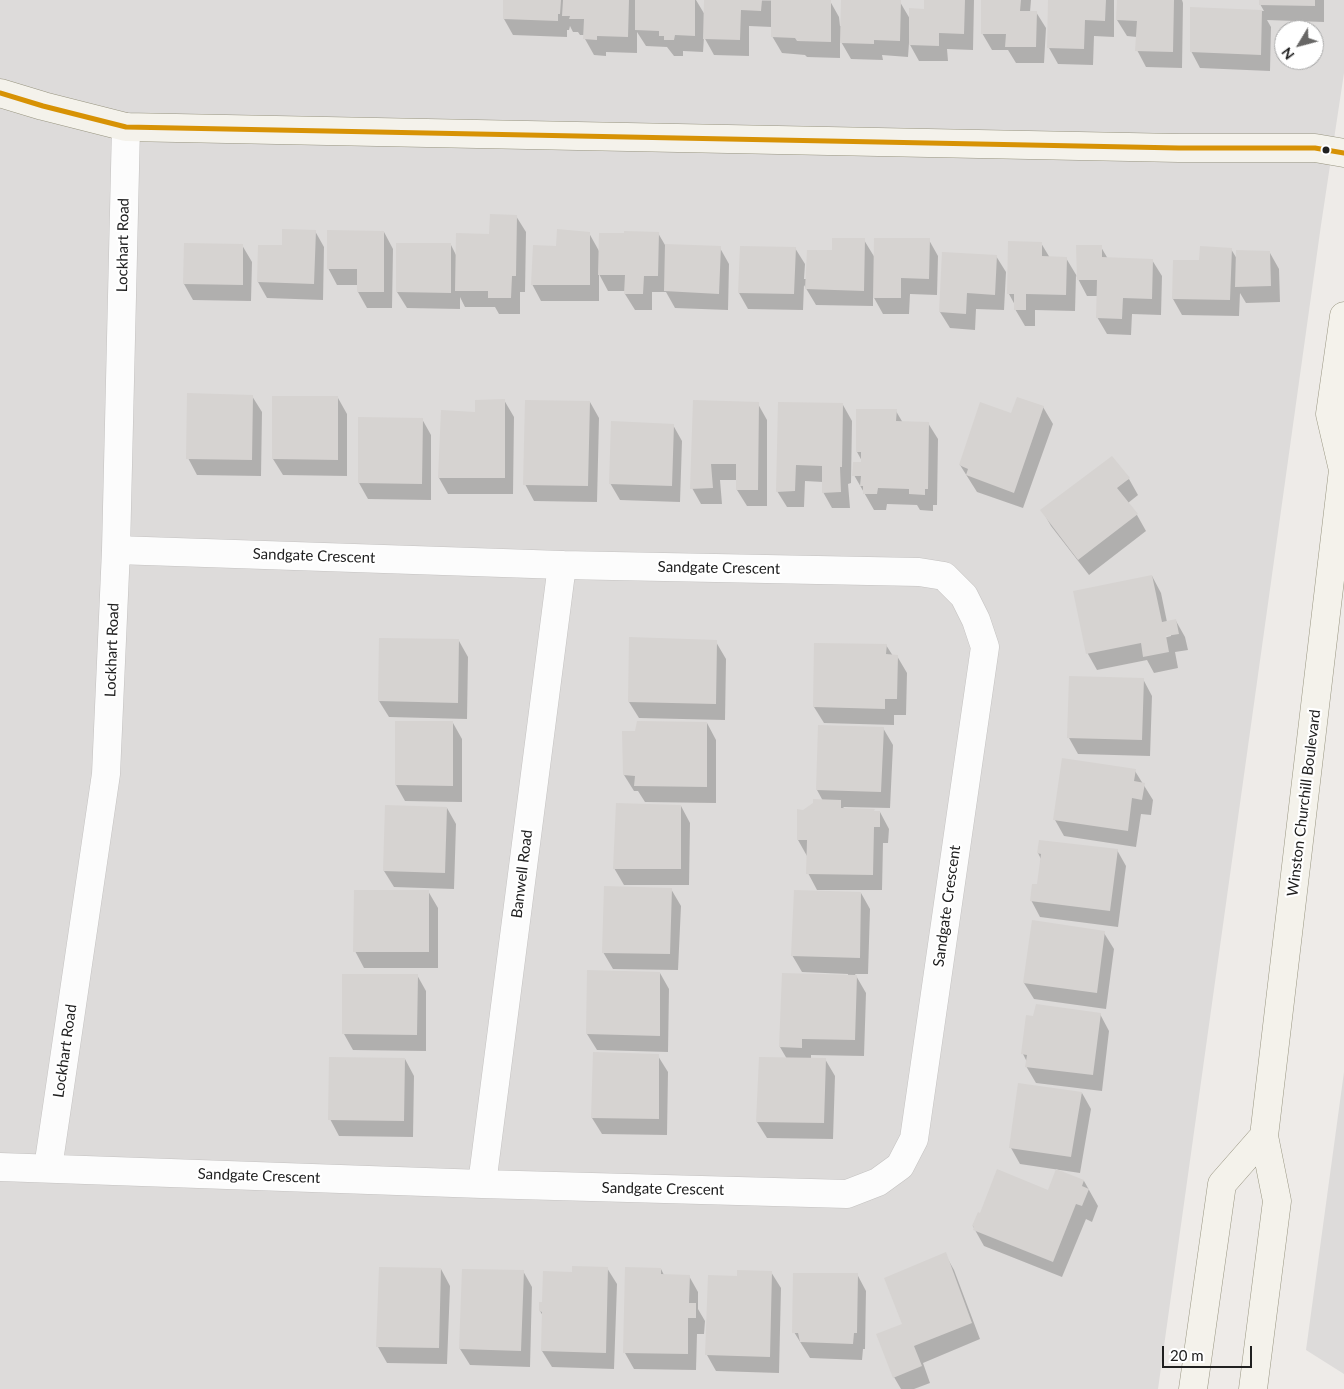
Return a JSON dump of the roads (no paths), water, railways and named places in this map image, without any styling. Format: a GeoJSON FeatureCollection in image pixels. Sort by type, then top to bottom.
{"type":"FeatureCollection","features":[{"type":"Feature","properties":{"kind":"main road"},"geometry":{"type":"LineString","coordinates":[[0,93],[126,127],[1169,148],[1315,148],[1344,153]]}},
{"type":"Feature","properties":{"kind":"main road","name":"Winston Churchill Boulevard"},"geometry":{"type":"LineString","coordinates":[[1253,1389],[1277,1202],[1264,1136],[1344,469],[1330,414],[1344,316]]}},
{"type":"Feature","properties":{"kind":"main road"},"geometry":{"type":"LineString","coordinates":[[1193,1389],[1222,1184],[1264,1136]]}},
{"type":"Feature","properties":{"kind":"street","name":"Lockhart Road"},"geometry":{"type":"LineString","coordinates":[[48,1168],[106,774],[116,550],[126,127]]}},
{"type":"Feature","properties":{"kind":"street","name":"Sandgate Crescent"},"geometry":{"type":"LineString","coordinates":[[0,1167],[482,1184],[847,1194],[878,1182],[900,1166],[914,1139],[985,648],[976,620],[964,596],[944,576],[919,572],[562,565],[116,550]]}},
{"type":"Feature","properties":{"kind":"street","name":"Banwell Road"},"geometry":{"type":"LineString","coordinates":[[482,1184],[562,565]]}}]}
